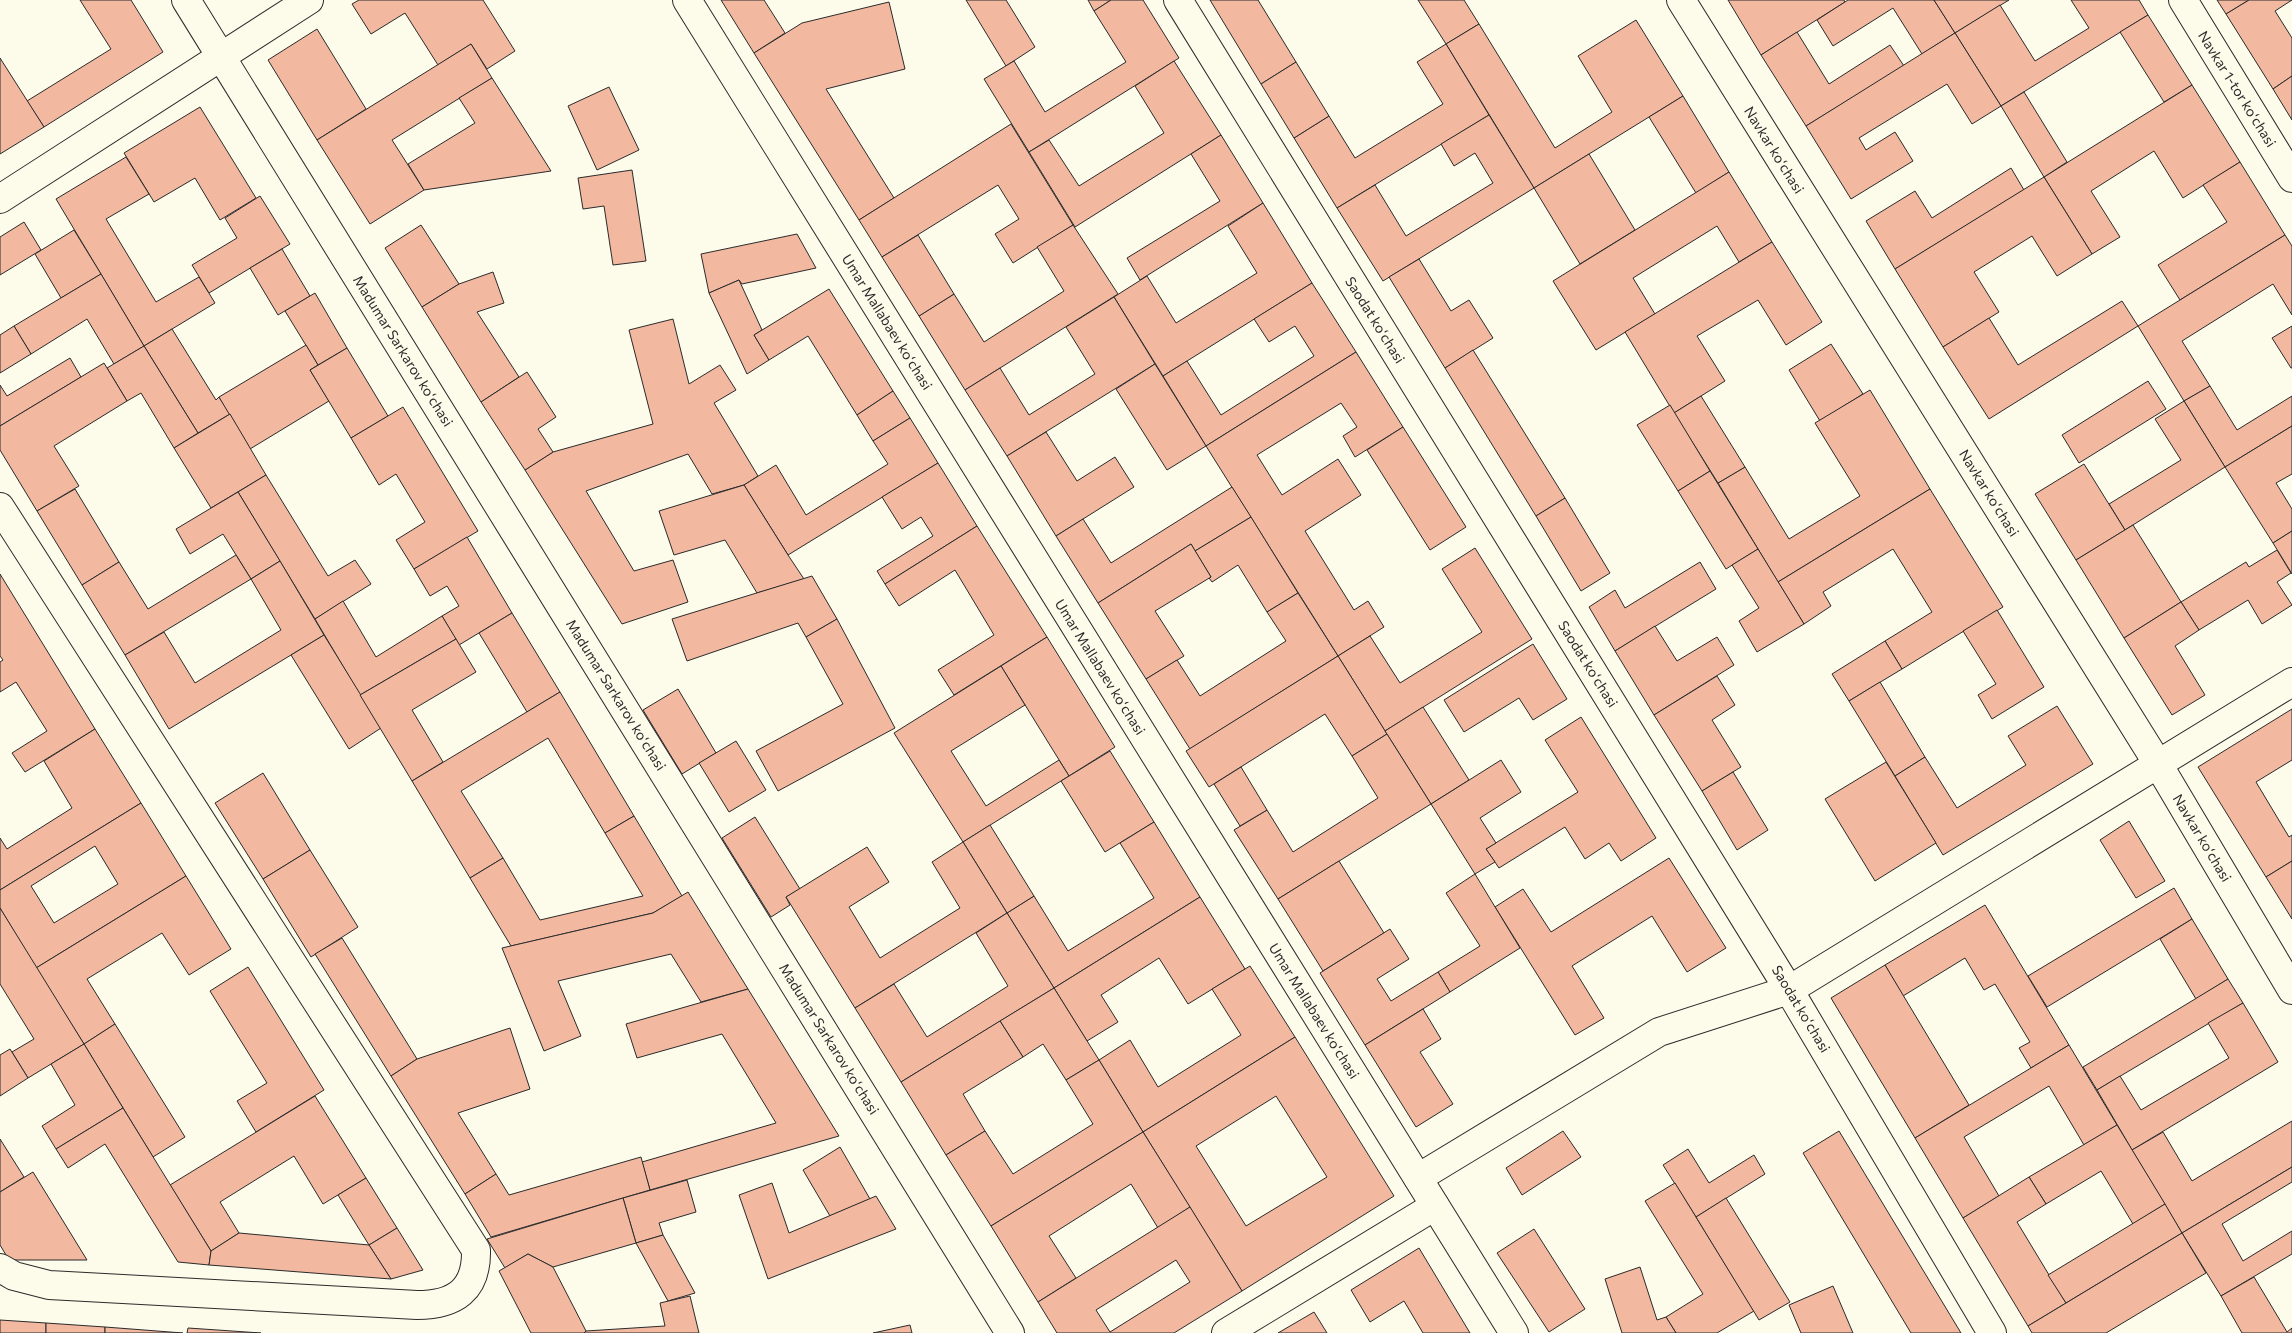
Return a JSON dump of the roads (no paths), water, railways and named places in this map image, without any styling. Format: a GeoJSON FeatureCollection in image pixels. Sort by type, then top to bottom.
{"type":"FeatureCollection","features":[{"type":"Feature","properties":{"kind":"street","name":"Madumar Sarkarov koʻchasi"},"geometry":{"type":"LineString","coordinates":[[186,0],[1010,1333]]}},
{"type":"Feature","properties":{"kind":"street"},"geometry":{"type":"LineString","coordinates":[[0,199],[309,0]]}},
{"type":"Feature","properties":{"kind":"street","name":"Umar Mallabaev koʻchasi"},"geometry":{"type":"LineString","coordinates":[[687,0],[1514,1333]]}},
{"type":"Feature","properties":{"kind":"street","name":"Saodat koʻchasi"},"geometry":{"type":"LineString","coordinates":[[1178,0],[1790,990],[1992,1333]]}},
{"type":"Feature","properties":{"kind":"street","name":"Navkar koʻchasi"},"geometry":{"type":"LineString","coordinates":[[1681,0],[2158,764],[2292,990]]}},
{"type":"Feature","properties":{"kind":"street","name":"Navkar 1-tor koʻchasi"},"geometry":{"type":"LineString","coordinates":[[2183,0],[2292,178]]}},
{"type":"Feature","properties":{"kind":"street"},"geometry":{"type":"LineString","coordinates":[[0,507],[476,1250],[477,1265],[472,1280],[456,1296],[438,1305],[49,1285],[14,1276],[0,1268]]}},
{"type":"Feature","properties":{"kind":"street"},"geometry":{"type":"LineString","coordinates":[[1418,1178],[1659,1032],[1790,990],[2292,682]]}},
{"type":"Feature","properties":{"kind":"street"},"geometry":{"type":"LineString","coordinates":[[1226,1333],[1435,1206]]}}]}
